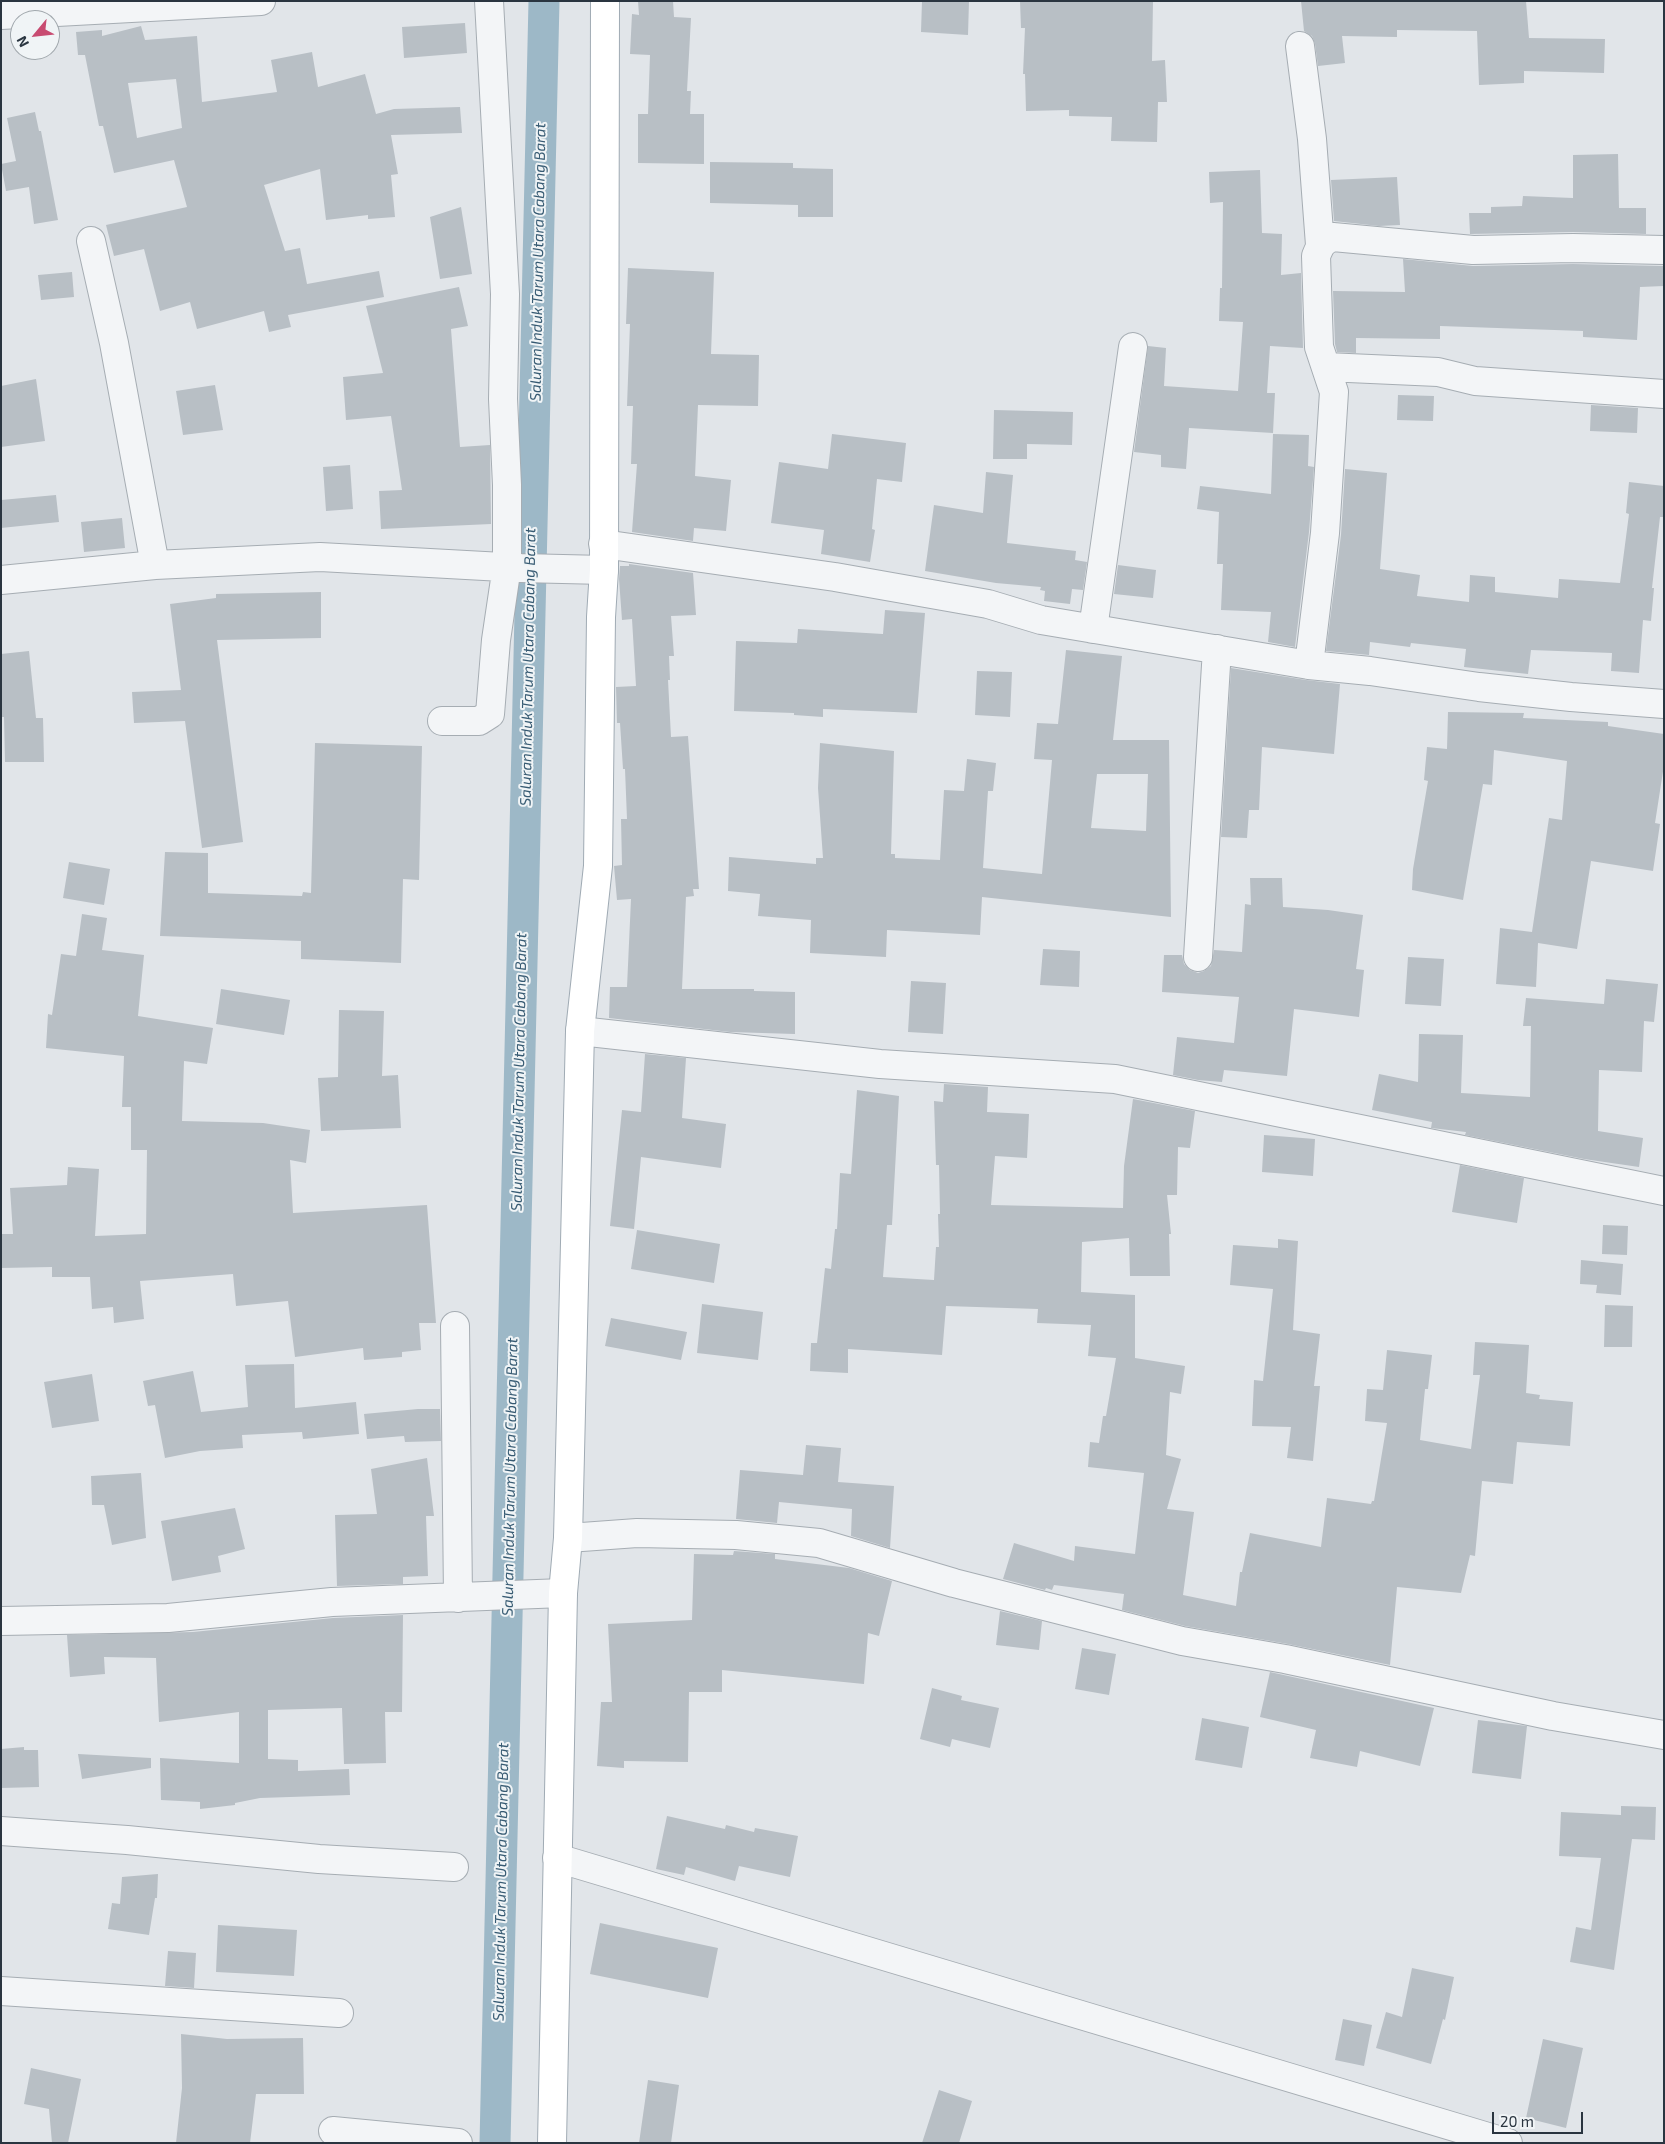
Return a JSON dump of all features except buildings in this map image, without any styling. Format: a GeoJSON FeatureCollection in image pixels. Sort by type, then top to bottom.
{"type":"FeatureCollection","features":[{"type":"Feature","properties":{"kind":"main road"},"geometry":{"type":"LineString","coordinates":[[552,2143],[563,1593],[568,1538],[580,1031],[598,866],[601,617],[604,557],[605,1]]}},
{"type":"Feature","properties":{"kind":"street"},"geometry":{"type":"LineString","coordinates":[[1,15],[262,1]]}},
{"type":"Feature","properties":{"kind":"street"},"geometry":{"type":"LineString","coordinates":[[442,721],[479,721],[490,714],[496,640],[514,567],[507,485],[503,399],[505,294],[490,1]]}},
{"type":"Feature","properties":{"kind":"street"},"geometry":{"type":"LineString","coordinates":[[1300,46],[1312,139],[1320,245],[1316,256],[1319,347],[1334,392],[1325,533],[1309,665]]}},
{"type":"Feature","properties":{"kind":"street"},"geometry":{"type":"LineString","coordinates":[[1320,245],[1333,237],[1473,250],[1574,248],[1664,250]]}},
{"type":"Feature","properties":{"kind":"street"},"geometry":{"type":"LineString","coordinates":[[91,241],[114,343],[155,565]]}},
{"type":"Feature","properties":{"kind":"street"},"geometry":{"type":"LineString","coordinates":[[1093,629],[1133,347]]}},
{"type":"Feature","properties":{"kind":"street"},"geometry":{"type":"LineString","coordinates":[[1326,367],[1438,372],[1475,381],[1664,394]]}},
{"type":"Feature","properties":{"kind":"street"},"geometry":{"type":"LineString","coordinates":[[1,580],[155,565],[320,557],[574,571],[604,557],[835,577],[988,604],[1041,620],[1309,665],[1534,693],[1664,704]]}},
{"type":"Feature","properties":{"kind":"street"},"geometry":{"type":"LineString","coordinates":[[1198,957],[1216,649]]}},
{"type":"Feature","properties":{"kind":"street"},"geometry":{"type":"LineString","coordinates":[[580,1031],[880,1064],[1115,1079],[1664,1191]]}},
{"type":"Feature","properties":{"kind":"street"},"geometry":{"type":"LineString","coordinates":[[455,1326],[465,1597]]}},
{"type":"Feature","properties":{"kind":"street"},"geometry":{"type":"LineString","coordinates":[[568,1538],[637,1532],[716,1534],[819,1543],[954,1583],[1182,1641],[1285,1659],[1553,1716],[1664,1735]]}},
{"type":"Feature","properties":{"kind":"street"},"geometry":{"type":"LineString","coordinates":[[1,1621],[168,1618],[332,1602],[563,1593]]}},
{"type":"Feature","properties":{"kind":"street"},"geometry":{"type":"LineString","coordinates":[[1,1830],[319,1859],[454,1867]]}},
{"type":"Feature","properties":{"kind":"street"},"geometry":{"type":"LineString","coordinates":[[557,1858],[1508,2143]]}},
{"type":"Feature","properties":{"kind":"street"},"geometry":{"type":"LineString","coordinates":[[1,1991],[339,2013]]}},
{"type":"Feature","properties":{"kind":"street"},"geometry":{"type":"LineString","coordinates":[[333,2131],[452,2142]]}},
{"type":"Feature","properties":{"kind":"waterway","name":"Saluran Induk Tarum Utara Cabang Barat"},"geometry":{"type":"LineString","coordinates":[[495,2143],[544,1]]}}]}
